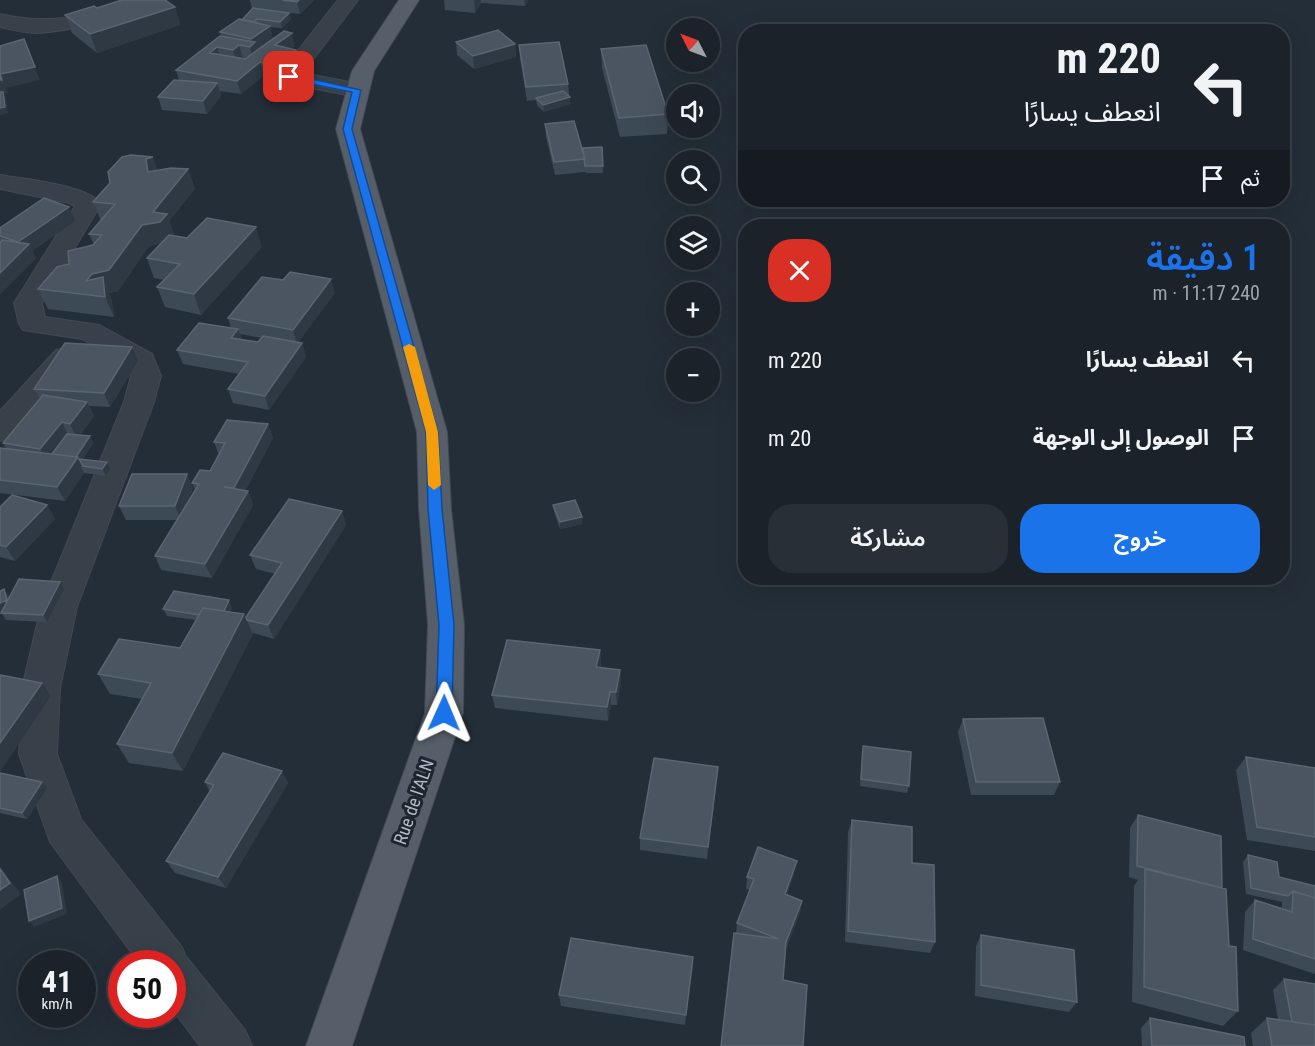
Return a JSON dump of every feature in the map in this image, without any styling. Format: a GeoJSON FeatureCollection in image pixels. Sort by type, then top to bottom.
{"type":"FeatureCollection","features":[{"type":"Feature","properties":{"kind":"main road","name":"Rue de l'ALN"},"geometry":{"type":"LineString","coordinates":[[329,1046],[444,713],[446,625],[435,509],[432,432],[348,129],[363,71],[409,0]]}},
{"type":"Feature","properties":{"kind":"street"},"geometry":{"type":"LineString","coordinates":[[3,25],[65,24],[103,16],[156,0]]}},
{"type":"Feature","properties":{"kind":"street"},"geometry":{"type":"LineString","coordinates":[[348,0],[289,77],[357,90]]}},
{"type":"Feature","properties":{"kind":"street"},"geometry":{"type":"LineString","coordinates":[[5,190],[76,197],[89,204],[28,303],[33,324],[89,331],[142,361],[146,376],[139,402],[58,607],[41,688],[38,754],[64,829],[156,950]]}},
{"type":"Feature","properties":{"kind":"street"},"geometry":{"type":"LineString","coordinates":[[0,430],[89,331]]}},
{"type":"Feature","properties":{"kind":"street"},"geometry":{"type":"LineString","coordinates":[[186,990],[229,1046]]}},
{"type":"Feature","properties":{"kind":"building"},"geometry":{"type":"Polygon","coordinates":[[[122,0],[165,0],[175,7],[90,34],[65,15],[94,6],[97,8],[122,0]]]}},
{"type":"Feature","properties":{"kind":"building"},"geometry":{"type":"Polygon","coordinates":[[[253,8],[289,13],[280,22],[242,20],[253,8]]]}},
{"type":"Feature","properties":{"kind":"building"},"geometry":{"type":"Polygon","coordinates":[[[239,19],[270,26],[251,39],[220,32],[239,19]]]}},
{"type":"Feature","properties":{"kind":"building"},"geometry":{"type":"Polygon","coordinates":[[[498,30],[515,44],[473,56],[456,42],[498,30]]]}},
{"type":"Feature","properties":{"kind":"building"},"geometry":{"type":"Polygon","coordinates":[[[284,31],[292,33],[275,45],[296,50],[275,65],[260,62],[237,81],[176,70],[220,36],[255,42],[250,47],[239,45],[233,50],[217,47],[210,53],[245,59],[284,31]]]}},
{"type":"Feature","properties":{"kind":"building"},"geometry":{"type":"Polygon","coordinates":[[[24,39],[35,67],[0,74],[0,46],[24,39]]]}},
{"type":"Feature","properties":{"kind":"building"},"geometry":{"type":"Polygon","coordinates":[[[559,42],[568,84],[526,87],[519,45],[559,42]]]}},
{"type":"Feature","properties":{"kind":"building"},"geometry":{"type":"Polygon","coordinates":[[[646,45],[666,114],[619,118],[601,49],[646,45]]]}},
{"type":"Feature","properties":{"kind":"building"},"geometry":{"type":"Polygon","coordinates":[[[174,80],[217,83],[203,101],[158,97],[174,80]]]}},
{"type":"Feature","properties":{"kind":"building"},"geometry":{"type":"Polygon","coordinates":[[[563,91],[570,97],[543,105],[536,98],[563,91]]]}},
{"type":"Feature","properties":{"kind":"building"},"geometry":{"type":"Polygon","coordinates":[[[0,92],[3,92],[5,107],[0,108],[0,92]]]}},
{"type":"Feature","properties":{"kind":"building"},"geometry":{"type":"Polygon","coordinates":[[[574,121],[585,159],[554,162],[545,124],[574,121]]]}},
{"type":"Feature","properties":{"kind":"building"},"geometry":{"type":"Polygon","coordinates":[[[602,147],[603,166],[585,166],[583,148],[602,147]]]}},
{"type":"Feature","properties":{"kind":"building"},"geometry":{"type":"Polygon","coordinates":[[[131,155],[153,157],[146,159],[148,172],[171,168],[188,169],[153,212],[167,214],[160,222],[142,225],[109,270],[92,274],[86,281],[103,277],[105,297],[38,289],[57,267],[69,264],[68,251],[93,245],[102,235],[89,234],[115,204],[93,202],[110,183],[108,172],[122,157],[131,155]]]}},
{"type":"Feature","properties":{"kind":"building"},"geometry":{"type":"Polygon","coordinates":[[[44,198],[69,207],[18,242],[0,236],[0,228],[44,198]]]}},
{"type":"Feature","properties":{"kind":"building"},"geometry":{"type":"Polygon","coordinates":[[[207,218],[256,227],[194,294],[157,287],[180,264],[147,258],[169,235],[187,238],[207,218]]]}},
{"type":"Feature","properties":{"kind":"building"},"geometry":{"type":"Polygon","coordinates":[[[2,240],[29,244],[0,273],[0,243],[2,240]]]}},
{"type":"Feature","properties":{"kind":"building"},"geometry":{"type":"Polygon","coordinates":[[[290,272],[331,279],[293,330],[228,318],[262,277],[283,280],[290,272]]]}},
{"type":"Feature","properties":{"kind":"building"},"geometry":{"type":"Polygon","coordinates":[[[199,323],[238,329],[231,338],[258,342],[263,336],[302,343],[265,396],[228,389],[248,362],[177,350],[199,323]]]}},
{"type":"Feature","properties":{"kind":"building"},"geometry":{"type":"Polygon","coordinates":[[[65,343],[132,347],[104,393],[34,389],[65,343]]]}},
{"type":"Feature","properties":{"kind":"building"},"geometry":{"type":"Polygon","coordinates":[[[43,395],[87,402],[70,424],[62,422],[40,449],[3,443],[43,395]]]}},
{"type":"Feature","properties":{"kind":"building"},"geometry":{"type":"Polygon","coordinates":[[[227,420],[268,424],[234,488],[224,487],[248,491],[205,564],[155,556],[199,484],[192,483],[200,470],[210,471],[225,443],[214,442],[227,420]]]}},
{"type":"Feature","properties":{"kind":"building"},"geometry":{"type":"Polygon","coordinates":[[[67,434],[90,436],[76,457],[52,454],[67,434]]]}},
{"type":"Feature","properties":{"kind":"building"},"geometry":{"type":"Polygon","coordinates":[[[0,448],[78,457],[57,487],[0,480],[0,448]]]}},
{"type":"Feature","properties":{"kind":"building"},"geometry":{"type":"Polygon","coordinates":[[[79,459],[107,462],[102,469],[83,466],[79,459]]]}},
{"type":"Feature","properties":{"kind":"building"},"geometry":{"type":"Polygon","coordinates":[[[132,474],[187,474],[175,506],[119,506],[132,474]]]}},
{"type":"Feature","properties":{"kind":"building"},"geometry":{"type":"Polygon","coordinates":[[[12,495],[47,505],[6,547],[0,545],[0,507],[12,495]]]}},
{"type":"Feature","properties":{"kind":"building"},"geometry":{"type":"Polygon","coordinates":[[[289,499],[342,511],[268,625],[247,620],[246,617],[282,563],[250,555],[289,499]]]}},
{"type":"Feature","properties":{"kind":"building"},"geometry":{"type":"Polygon","coordinates":[[[575,500],[582,517],[560,522],[553,505],[575,500]]]}},
{"type":"Feature","properties":{"kind":"building"},"geometry":{"type":"Polygon","coordinates":[[[19,579],[60,582],[43,615],[1,613],[19,579]]]}},
{"type":"Feature","properties":{"kind":"building"},"geometry":{"type":"Polygon","coordinates":[[[4,589],[7,600],[0,603],[0,591],[4,589]]]}},
{"type":"Feature","properties":{"kind":"building"},"geometry":{"type":"Polygon","coordinates":[[[174,591],[229,600],[224,611],[203,608],[199,615],[163,609],[174,591]]]}},
{"type":"Feature","properties":{"kind":"building"},"geometry":{"type":"Polygon","coordinates":[[[203,608],[244,614],[172,753],[117,744],[151,683],[98,674],[119,639],[180,648],[203,608]]]}},
{"type":"Feature","properties":{"kind":"building"},"geometry":{"type":"Polygon","coordinates":[[[507,640],[600,650],[596,667],[620,670],[616,692],[610,692],[607,707],[492,695],[507,640]]]}},
{"type":"Feature","properties":{"kind":"building"},"geometry":{"type":"Polygon","coordinates":[[[0,675],[42,683],[0,743],[0,675]]]}},
{"type":"Feature","properties":{"kind":"building"},"geometry":{"type":"Polygon","coordinates":[[[1043,718],[1060,782],[976,782],[963,719],[1043,718]]]}},
{"type":"Feature","properties":{"kind":"building"},"geometry":{"type":"Polygon","coordinates":[[[863,746],[911,752],[909,786],[861,779],[863,746]]]}},
{"type":"Feature","properties":{"kind":"building"},"geometry":{"type":"Polygon","coordinates":[[[223,753],[282,771],[218,877],[166,861],[214,785],[205,782],[223,753]]]}},
{"type":"Feature","properties":{"kind":"building"},"geometry":{"type":"Polygon","coordinates":[[[1246,757],[1315,768],[1315,837],[1257,827],[1246,757]]]}},
{"type":"Feature","properties":{"kind":"building"},"geometry":{"type":"Polygon","coordinates":[[[654,758],[718,767],[708,847],[640,838],[654,758]]]}},
{"type":"Feature","properties":{"kind":"building"},"geometry":{"type":"Polygon","coordinates":[[[0,773],[42,782],[22,813],[0,808],[0,773]]]}},
{"type":"Feature","properties":{"kind":"building"},"geometry":{"type":"Polygon","coordinates":[[[1138,815],[1221,836],[1222,888],[1137,866],[1138,815]]]}},
{"type":"Feature","properties":{"kind":"building"},"geometry":{"type":"Polygon","coordinates":[[[852,820],[912,827],[912,863],[934,865],[935,942],[848,931],[852,820]]]}},
{"type":"Feature","properties":{"kind":"building"},"geometry":{"type":"Polygon","coordinates":[[[758,847],[797,861],[785,894],[802,901],[786,942],[783,980],[807,985],[803,1046],[721,1046],[734,933],[779,939],[737,923],[754,879],[747,877],[758,847]]]}},
{"type":"Feature","properties":{"kind":"building"},"geometry":{"type":"Polygon","coordinates":[[[1248,855],[1277,862],[1279,877],[1315,886],[1315,898],[1293,891],[1288,896],[1251,888],[1248,855]]]}},
{"type":"Feature","properties":{"kind":"building"},"geometry":{"type":"Polygon","coordinates":[[[0,869],[10,883],[0,890],[0,869]]]}},
{"type":"Feature","properties":{"kind":"building"},"geometry":{"type":"Polygon","coordinates":[[[1145,869],[1226,889],[1229,946],[1236,947],[1238,1011],[1144,987],[1145,869]]]}},
{"type":"Feature","properties":{"kind":"building"},"geometry":{"type":"Polygon","coordinates":[[[57,876],[62,908],[29,921],[24,890],[57,876]]]}},
{"type":"Feature","properties":{"kind":"building"},"geometry":{"type":"Polygon","coordinates":[[[1293,891],[1315,898],[1315,959],[1253,939],[1255,900],[1292,912],[1293,891]]]}},
{"type":"Feature","properties":{"kind":"building"},"geometry":{"type":"Polygon","coordinates":[[[981,935],[1074,950],[1077,1002],[981,985],[981,935]]]}},
{"type":"Feature","properties":{"kind":"building"},"geometry":{"type":"Polygon","coordinates":[[[571,938],[693,957],[686,1015],[559,995],[571,938]]]}},
{"type":"Feature","properties":{"kind":"building"},"geometry":{"type":"Polygon","coordinates":[[[1284,979],[1315,984],[1315,1025],[1292,1022],[1284,979]]]}},
{"type":"Feature","properties":{"kind":"building"},"geometry":{"type":"Polygon","coordinates":[[[1150,1018],[1244,1037],[1245,1046],[1152,1046],[1150,1018]]]}},
{"type":"Feature","properties":{"kind":"building"},"geometry":{"type":"Polygon","coordinates":[[[1267,1018],[1315,1025],[1315,1046],[1272,1046],[1267,1018]]]}},
{"type":"Feature","properties":{"kind":"slow traffic"},"geometry":{"type":"LineString","coordinates":[[409,347],[432,432],[434,485]]}},
{"type":"Feature","properties":{"kind":"route"},"geometry":{"type":"LineString","coordinates":[[289,77],[357,90],[348,129],[432,432],[435,509],[446,625],[444,713]]}}]}
